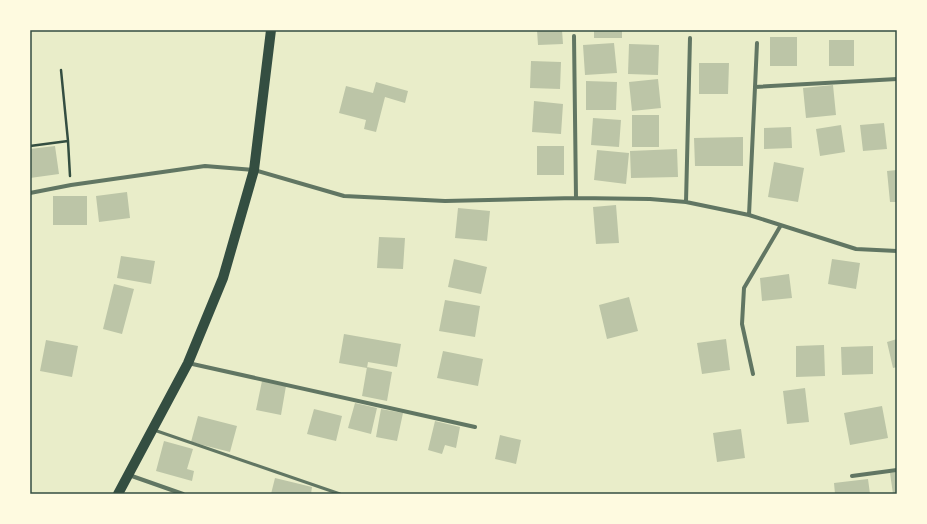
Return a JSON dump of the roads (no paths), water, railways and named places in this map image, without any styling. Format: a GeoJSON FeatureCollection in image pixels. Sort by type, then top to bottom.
{"type":"FeatureCollection","features":[{"type":"Feature","properties":{"kind":"main road"},"geometry":{"type":"LineString","coordinates":[[118,494],[188,363],[223,278],[254,170],[271,30]]}},
{"type":"Feature","properties":{"kind":"street"},"geometry":{"type":"LineString","coordinates":[[574,36],[576,198]]}},
{"type":"Feature","properties":{"kind":"street"},"geometry":{"type":"LineString","coordinates":[[686,202],[690,38]]}},
{"type":"Feature","properties":{"kind":"street"},"geometry":{"type":"LineString","coordinates":[[749,215],[757,43]]}},
{"type":"Feature","properties":{"kind":"street"},"geometry":{"type":"LineString","coordinates":[[755,87],[897,79]]}},
{"type":"Feature","properties":{"kind":"street"},"geometry":{"type":"LineString","coordinates":[[30,193],[70,185],[205,166],[254,170],[344,196],[444,202],[576,198],[650,199],[686,202],[749,215],[856,249],[897,251]]}},
{"type":"Feature","properties":{"kind":"street"},"geometry":{"type":"LineString","coordinates":[[753,374],[742,324],[744,288],[781,225]]}},
{"type":"Feature","properties":{"kind":"street"},"geometry":{"type":"LineString","coordinates":[[188,363],[475,426]]}},
{"type":"Feature","properties":{"kind":"street"},"geometry":{"type":"LineString","coordinates":[[852,476],[897,470]]}},
{"type":"Feature","properties":{"kind":"street"},"geometry":{"type":"LineString","coordinates":[[129,475],[183,494]]}},
{"type":"Feature","properties":{"kind":"lane"},"geometry":{"type":"LineString","coordinates":[[153,430],[340,494]]}}]}
